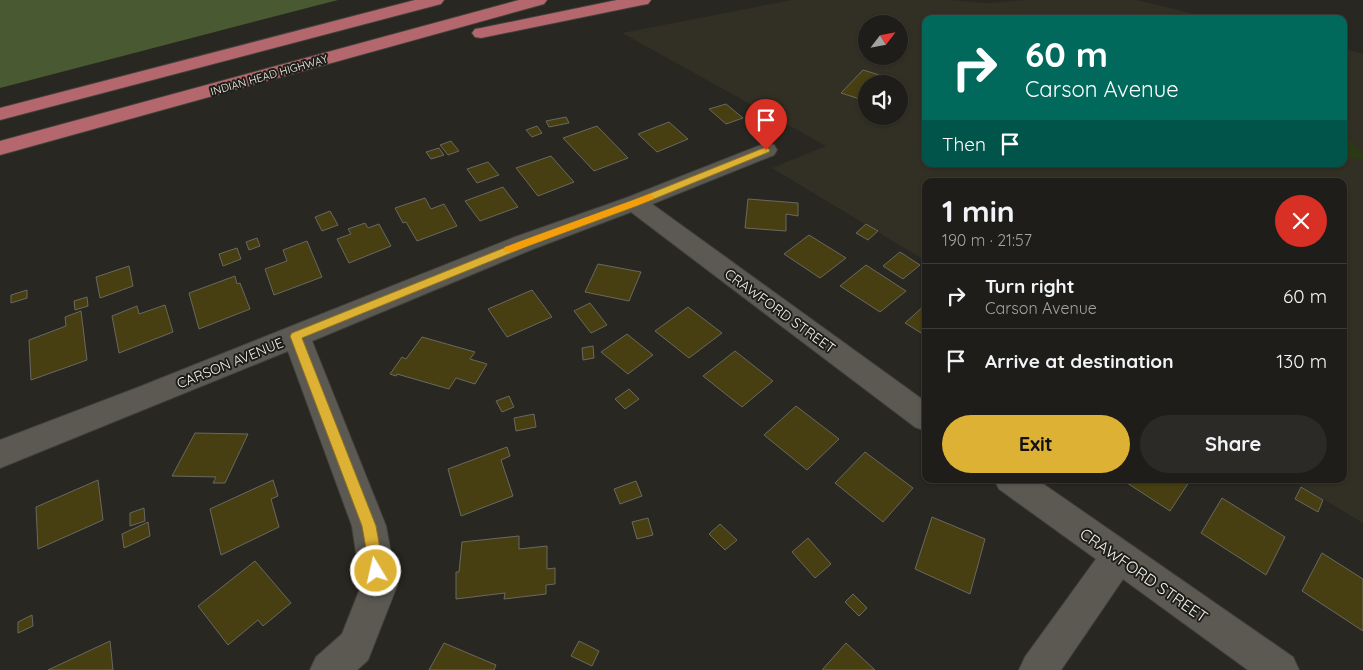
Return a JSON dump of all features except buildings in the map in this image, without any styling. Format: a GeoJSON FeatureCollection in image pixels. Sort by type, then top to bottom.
{"type":"FeatureCollection","features":[{"type":"Feature","properties":{"kind":"highway"},"geometry":{"type":"LineString","coordinates":[[0,114],[435,0]]}},
{"type":"Feature","properties":{"kind":"highway","name":"INDIAN HEAD HIGHWAY"},"geometry":{"type":"LineString","coordinates":[[0,148],[538,0]]}},
{"type":"Feature","properties":{"kind":"highway"},"geometry":{"type":"LineString","coordinates":[[153,107],[428,44],[642,0]]}},
{"type":"Feature","properties":{"kind":"street","name":"CARSON AVENUE"},"geometry":{"type":"LineString","coordinates":[[0,454],[149,396],[524,243],[634,203],[766,150]]}},
{"type":"Feature","properties":{"kind":"street","name":"CRAWFORD STREET"},"geometry":{"type":"LineString","coordinates":[[634,203],[922,415]]}},
{"type":"Feature","properties":{"kind":"street"},"geometry":{"type":"LineString","coordinates":[[296,336],[369,526],[379,586],[355,647],[329,670]]}},
{"type":"Feature","properties":{"kind":"street","name":"CRAWFORD STREET"},"geometry":{"type":"LineString","coordinates":[[1016,483],[1280,670]]}},
{"type":"Feature","properties":{"kind":"street"},"geometry":{"type":"LineString","coordinates":[[1038,670],[1118,557]]}},
{"type":"Feature","properties":{"kind":"shaded area"},"geometry":{"type":"Polygon","coordinates":[[[792,0],[950,0],[988,3],[1025,0],[1136,0],[1198,15],[922,15],[922,167],[1347,167],[1347,50],[1363,54],[1363,523],[1297,483],[1347,483],[1347,178],[922,178],[922,259],[772,168],[826,146],[622,33],[792,0]]]}},
{"type":"Feature","properties":{"kind":"green space"},"geometry":{"type":"Polygon","coordinates":[[[0,0],[338,0],[0,88],[0,0]]]}},
{"type":"Feature","properties":{"kind":"green space"},"geometry":{"type":"Polygon","coordinates":[[[1347,137],[1363,156],[1363,159],[1347,158],[1347,137]]]}},
{"type":"Feature","properties":{"kind":"slow traffic"},"geometry":{"type":"LineString","coordinates":[[508,250],[650,197]]}},
{"type":"Feature","properties":{"kind":"route"},"geometry":{"type":"LineString","coordinates":[[376,571],[369,526],[296,336],[524,243],[634,203],[766,150]]}}]}
